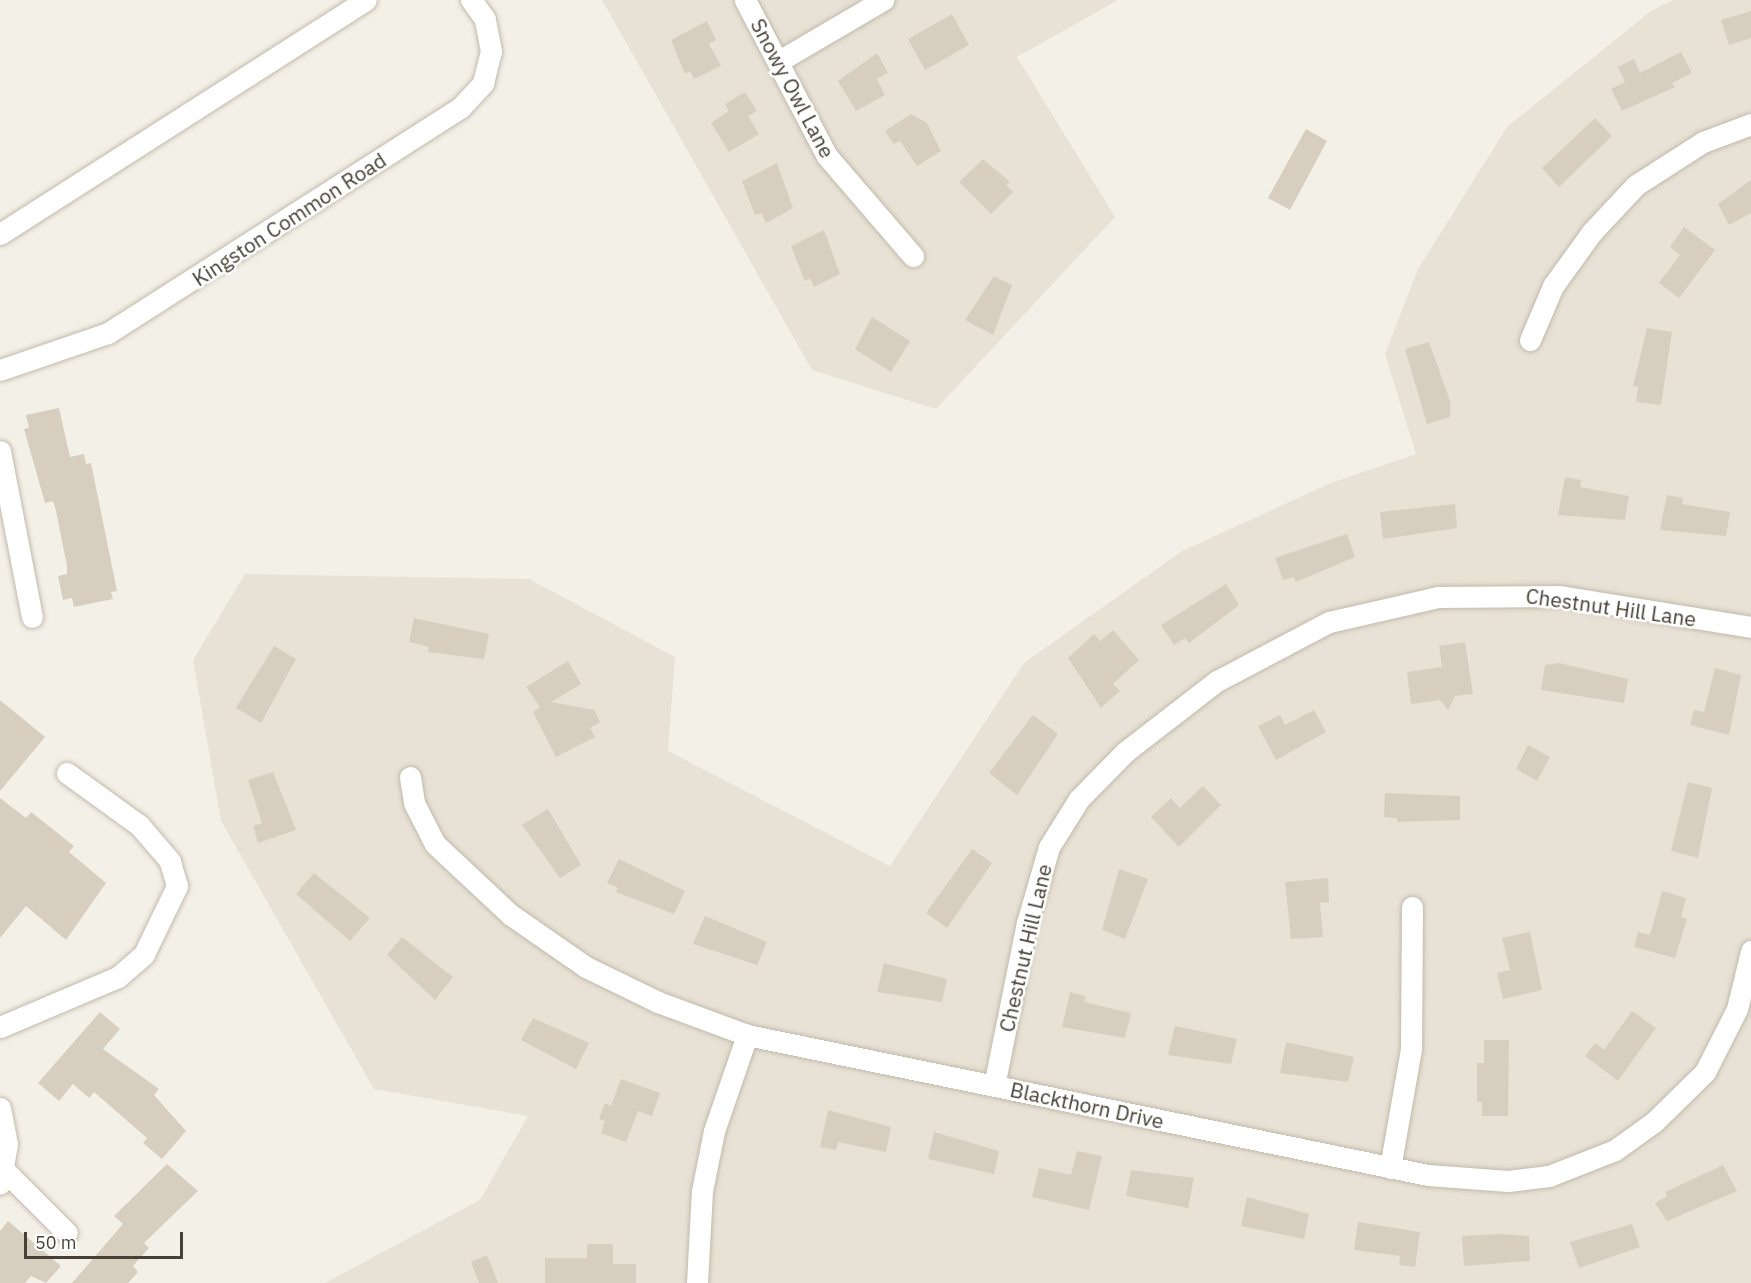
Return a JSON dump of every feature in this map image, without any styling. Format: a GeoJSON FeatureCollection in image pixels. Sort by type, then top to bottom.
{"type":"FeatureCollection","features":[{"type":"Feature","properties":{"kind":"street"},"geometry":{"type":"LineString","coordinates":[[0,234],[366,0]]}},
{"type":"Feature","properties":{"kind":"street","name":"Kingston Common Road"},"geometry":{"type":"LineString","coordinates":[[0,370],[108,333],[461,107],[483,82],[491,51],[485,19],[471,0]]}},
{"type":"Feature","properties":{"kind":"street","name":"Snowy Owl Lane"},"geometry":{"type":"LineString","coordinates":[[745,0],[827,156],[913,256]]}},
{"type":"Feature","properties":{"kind":"street"},"geometry":{"type":"LineString","coordinates":[[778,61],[883,0]]}},
{"type":"Feature","properties":{"kind":"street"},"geometry":{"type":"LineString","coordinates":[[1530,340],[1553,286],[1592,232],[1636,185],[1703,142],[1751,124]]}},
{"type":"Feature","properties":{"kind":"street"},"geometry":{"type":"LineString","coordinates":[[0,451],[32,617]]}},
{"type":"Feature","properties":{"kind":"street","name":"Chestnut Hill Lane"},"geometry":{"type":"LineString","coordinates":[[994,1086],[1027,923],[1049,847],[1079,799],[1125,752],[1245,664],[1329,622],[1438,597],[1560,596],[1751,627]]}},
{"type":"Feature","properties":{"kind":"street"},"geometry":{"type":"LineString","coordinates":[[0,1027],[118,977],[144,954],[177,886],[170,861],[139,825],[67,772]]}},
{"type":"Feature","properties":{"kind":"street","name":"Blackthorn Drive"},"geometry":{"type":"LineString","coordinates":[[410,777],[414,803],[435,844],[511,915],[586,967],[658,1002],[747,1035],[1390,1167],[1508,1181],[1549,1176],[1615,1150],[1654,1122],[1704,1072],[1737,1009],[1751,951]]}},
{"type":"Feature","properties":{"kind":"street"},"geometry":{"type":"LineString","coordinates":[[1390,1167],[1412,1040],[1412,907]]}},
{"type":"Feature","properties":{"kind":"street"},"geometry":{"type":"LineString","coordinates":[[697,1283],[704,1181],[714,1131],[747,1035]]}},
{"type":"Feature","properties":{"kind":"street"},"geometry":{"type":"LineString","coordinates":[[0,1108],[7,1144],[3,1177],[67,1233]]}},
{"type":"Feature","properties":{"kind":"shaded area"},"geometry":{"type":"Polygon","coordinates":[[[602,0],[1118,0],[1017,57],[1115,217],[936,409],[812,370],[602,0]]]}},
{"type":"Feature","properties":{"kind":"shaded area"},"geometry":{"type":"Polygon","coordinates":[[[1673,0],[1751,0],[1751,1283],[325,1283],[480,1200],[528,1116],[374,1089],[221,821],[193,660],[245,574],[529,579],[675,657],[668,751],[890,866],[1024,663],[1182,551],[1331,483],[1416,454],[1385,354],[1418,269],[1507,127],[1651,11],[1673,0]]]}},
{"type":"Feature","properties":{"kind":"building"},"geometry":{"type":"Polygon","coordinates":[[[1751,11],[1751,38],[1729,45],[1721,20],[1751,11]]]}},
{"type":"Feature","properties":{"kind":"building"},"geometry":{"type":"Polygon","coordinates":[[[952,14],[969,45],[925,70],[908,39],[952,14]]]}},
{"type":"Feature","properties":{"kind":"building"},"geometry":{"type":"Polygon","coordinates":[[[707,21],[716,40],[709,44],[721,66],[694,79],[690,71],[685,74],[671,40],[707,21]]]}},
{"type":"Feature","properties":{"kind":"building"},"geometry":{"type":"Polygon","coordinates":[[[1681,52],[1692,73],[1672,83],[1675,87],[1622,111],[1611,89],[1625,82],[1618,67],[1634,59],[1640,73],[1681,52]]]}},
{"type":"Feature","properties":{"kind":"building"},"geometry":{"type":"Polygon","coordinates":[[[877,53],[888,73],[877,79],[885,95],[856,111],[838,81],[877,53]]]}},
{"type":"Feature","properties":{"kind":"building"},"geometry":{"type":"Polygon","coordinates":[[[745,92],[757,111],[748,116],[759,134],[729,152],[711,123],[729,111],[725,104],[745,92]]]}},
{"type":"Feature","properties":{"kind":"building"},"geometry":{"type":"Polygon","coordinates":[[[911,114],[927,123],[941,151],[917,166],[900,141],[894,144],[885,131],[911,114]]]}},
{"type":"Feature","properties":{"kind":"building"},"geometry":{"type":"Polygon","coordinates":[[[1595,118],[1612,136],[1559,187],[1542,168],[1595,118]]]}},
{"type":"Feature","properties":{"kind":"building"},"geometry":{"type":"Polygon","coordinates":[[[1306,129],[1327,141],[1290,210],[1268,198],[1306,129]]]}},
{"type":"Feature","properties":{"kind":"building"},"geometry":{"type":"Polygon","coordinates":[[[983,159],[1010,182],[1006,185],[1013,192],[991,214],[959,182],[983,159]]]}},
{"type":"Feature","properties":{"kind":"building"},"geometry":{"type":"Polygon","coordinates":[[[777,163],[793,208],[766,223],[761,213],[755,215],[742,181],[777,163]]]}},
{"type":"Feature","properties":{"kind":"building"},"geometry":{"type":"Polygon","coordinates":[[[1751,180],[1751,213],[1729,225],[1718,204],[1751,180]]]}},
{"type":"Feature","properties":{"kind":"building"},"geometry":{"type":"Polygon","coordinates":[[[1684,227],[1715,250],[1679,298],[1659,283],[1680,255],[1670,247],[1684,227]]]}},
{"type":"Feature","properties":{"kind":"building"},"geometry":{"type":"Polygon","coordinates":[[[824,230],[840,274],[814,287],[810,278],[805,281],[791,246],[824,230]]]}},
{"type":"Feature","properties":{"kind":"building"},"geometry":{"type":"Polygon","coordinates":[[[994,276],[1012,285],[993,335],[965,320],[994,276]]]}},
{"type":"Feature","properties":{"kind":"building"},"geometry":{"type":"Polygon","coordinates":[[[872,317],[910,341],[891,372],[855,349],[872,317]]]}},
{"type":"Feature","properties":{"kind":"building"},"geometry":{"type":"Polygon","coordinates":[[[1647,328],[1672,332],[1661,405],[1636,402],[1638,387],[1633,386],[1647,328]]]}},
{"type":"Feature","properties":{"kind":"building"},"geometry":{"type":"Polygon","coordinates":[[[1429,342],[1450,401],[1450,417],[1427,424],[1405,349],[1429,342]]]}},
{"type":"Feature","properties":{"kind":"building"},"geometry":{"type":"Polygon","coordinates":[[[59,408],[70,457],[84,454],[86,464],[91,463],[117,591],[111,592],[113,599],[74,607],[72,598],[63,600],[58,576],[67,574],[67,566],[56,511],[53,501],[45,503],[24,429],[29,428],[26,415],[59,408]]]}},
{"type":"Feature","properties":{"kind":"building"},"geometry":{"type":"Polygon","coordinates":[[[1565,477],[1581,480],[1580,487],[1629,496],[1625,520],[1558,515],[1565,477]]]}},
{"type":"Feature","properties":{"kind":"building"},"geometry":{"type":"Polygon","coordinates":[[[1667,495],[1683,498],[1682,504],[1730,512],[1726,536],[1660,530],[1667,495]]]}},
{"type":"Feature","properties":{"kind":"building"},"geometry":{"type":"Polygon","coordinates":[[[1455,504],[1457,528],[1383,539],[1380,512],[1455,504]]]}},
{"type":"Feature","properties":{"kind":"building"},"geometry":{"type":"Polygon","coordinates":[[[1347,534],[1355,557],[1296,582],[1294,577],[1283,580],[1275,558],[1347,534]]]}},
{"type":"Feature","properties":{"kind":"building"},"geometry":{"type":"Polygon","coordinates":[[[1226,584],[1239,605],[1189,643],[1185,638],[1174,645],[1161,625],[1226,584]]]}},
{"type":"Feature","properties":{"kind":"building"},"geometry":{"type":"Polygon","coordinates":[[[414,618],[489,634],[484,659],[428,652],[429,647],[409,642],[414,618]]]}},
{"type":"Feature","properties":{"kind":"building"},"geometry":{"type":"Polygon","coordinates":[[[1113,630],[1139,660],[1113,684],[1120,691],[1101,708],[1068,658],[1094,634],[1100,641],[1113,630]]]}},
{"type":"Feature","properties":{"kind":"building"},"geometry":{"type":"Polygon","coordinates":[[[1465,642],[1473,694],[1455,696],[1448,710],[1440,700],[1411,704],[1407,672],[1442,667],[1439,646],[1465,642]]]}},
{"type":"Feature","properties":{"kind":"building"},"geometry":{"type":"Polygon","coordinates":[[[274,646],[296,659],[261,723],[236,708],[274,646]]]}},
{"type":"Feature","properties":{"kind":"building"},"geometry":{"type":"Polygon","coordinates":[[[568,661],[581,684],[551,702],[594,710],[600,722],[590,728],[595,737],[556,757],[533,712],[540,707],[526,687],[568,661]]]}},
{"type":"Feature","properties":{"kind":"building"},"geometry":{"type":"Polygon","coordinates":[[[1559,663],[1628,679],[1624,703],[1541,690],[1545,665],[1559,663]]]}},
{"type":"Feature","properties":{"kind":"building"},"geometry":{"type":"Polygon","coordinates":[[[1715,668],[1741,675],[1729,735],[1690,725],[1694,710],[1704,712],[1715,668]]]}},
{"type":"Feature","properties":{"kind":"building"},"geometry":{"type":"Polygon","coordinates":[[[0,700],[45,737],[0,791],[0,700]]]}},
{"type":"Feature","properties":{"kind":"building"},"geometry":{"type":"Polygon","coordinates":[[[1314,710],[1326,732],[1276,760],[1258,726],[1280,715],[1285,725],[1314,710]]]}},
{"type":"Feature","properties":{"kind":"building"},"geometry":{"type":"Polygon","coordinates":[[[1033,715],[1058,734],[1017,795],[989,773],[1033,715]]]}},
{"type":"Feature","properties":{"kind":"building"},"geometry":{"type":"Polygon","coordinates":[[[1528,745],[1550,757],[1537,781],[1516,769],[1528,745]]]}},
{"type":"Feature","properties":{"kind":"building"},"geometry":{"type":"Polygon","coordinates":[[[273,772],[296,830],[258,843],[253,826],[262,823],[248,780],[273,772]]]}},
{"type":"Feature","properties":{"kind":"building"},"geometry":{"type":"Polygon","coordinates":[[[1688,782],[1712,788],[1698,858],[1671,851],[1688,782]]]}},
{"type":"Feature","properties":{"kind":"building"},"geometry":{"type":"Polygon","coordinates":[[[1203,786],[1221,805],[1179,847],[1151,817],[1171,798],[1180,808],[1203,786]]]}},
{"type":"Feature","properties":{"kind":"building"},"geometry":{"type":"Polygon","coordinates":[[[1385,793],[1460,796],[1460,820],[1397,822],[1397,818],[1384,817],[1385,793]]]}},
{"type":"Feature","properties":{"kind":"building"},"geometry":{"type":"Polygon","coordinates":[[[0,798],[26,818],[31,812],[74,846],[69,852],[106,883],[66,940],[26,906],[0,938],[0,798]]]}},
{"type":"Feature","properties":{"kind":"building"},"geometry":{"type":"Polygon","coordinates":[[[548,809],[581,865],[560,878],[522,825],[548,809]]]}},
{"type":"Feature","properties":{"kind":"building"},"geometry":{"type":"Polygon","coordinates":[[[972,849],[992,863],[947,928],[926,913],[972,849]]]}},
{"type":"Feature","properties":{"kind":"building"},"geometry":{"type":"Polygon","coordinates":[[[619,859],[685,891],[674,914],[616,892],[618,888],[607,883],[619,859]]]}},
{"type":"Feature","properties":{"kind":"building"},"geometry":{"type":"Polygon","coordinates":[[[1119,869],[1148,879],[1125,939],[1102,930],[1119,869]]]}},
{"type":"Feature","properties":{"kind":"building"},"geometry":{"type":"Polygon","coordinates":[[[314,873],[370,918],[350,941],[296,894],[314,873]]]}},
{"type":"Feature","properties":{"kind":"building"},"geometry":{"type":"Polygon","coordinates":[[[1328,878],[1329,902],[1320,903],[1323,937],[1291,939],[1285,882],[1328,878]]]}},
{"type":"Feature","properties":{"kind":"building"},"geometry":{"type":"Polygon","coordinates":[[[1662,891],[1686,898],[1681,917],[1687,919],[1675,958],[1634,947],[1638,932],[1650,935],[1662,891]]]}},
{"type":"Feature","properties":{"kind":"building"},"geometry":{"type":"Polygon","coordinates":[[[705,916],[767,942],[757,965],[693,944],[705,916]]]}},
{"type":"Feature","properties":{"kind":"building"},"geometry":{"type":"Polygon","coordinates":[[[1530,932],[1542,990],[1503,999],[1497,973],[1510,970],[1502,938],[1530,932]]]}},
{"type":"Feature","properties":{"kind":"building"},"geometry":{"type":"Polygon","coordinates":[[[402,937],[453,977],[435,1000],[387,955],[402,937]]]}},
{"type":"Feature","properties":{"kind":"building"},"geometry":{"type":"Polygon","coordinates":[[[884,963],[947,979],[942,1002],[877,992],[884,963]]]}},
{"type":"Feature","properties":{"kind":"building"},"geometry":{"type":"Polygon","coordinates":[[[1070,992],[1086,996],[1084,1002],[1131,1013],[1125,1038],[1062,1027],[1070,992]]]}},
{"type":"Feature","properties":{"kind":"building"},"geometry":{"type":"Polygon","coordinates":[[[1632,1011],[1656,1028],[1618,1081],[1585,1056],[1595,1043],[1604,1050],[1632,1011]]]}},
{"type":"Feature","properties":{"kind":"building"},"geometry":{"type":"Polygon","coordinates":[[[100,1012],[120,1029],[103,1049],[159,1089],[154,1095],[186,1131],[162,1159],[143,1143],[147,1138],[94,1092],[89,1098],[73,1084],[59,1101],[38,1083],[100,1012]]]}},
{"type":"Feature","properties":{"kind":"building"},"geometry":{"type":"Polygon","coordinates":[[[533,1018],[589,1043],[576,1069],[521,1040],[533,1018]]]}},
{"type":"Feature","properties":{"kind":"building"},"geometry":{"type":"Polygon","coordinates":[[[1175,1026],[1237,1039],[1231,1064],[1168,1055],[1175,1026]]]}},
{"type":"Feature","properties":{"kind":"building"},"geometry":{"type":"Polygon","coordinates":[[[1484,1040],[1509,1040],[1508,1116],[1482,1116],[1482,1102],[1477,1102],[1477,1063],[1484,1063],[1484,1040]]]}},
{"type":"Feature","properties":{"kind":"building"},"geometry":{"type":"Polygon","coordinates":[[[1286,1042],[1354,1057],[1348,1082],[1280,1073],[1286,1042]]]}},
{"type":"Feature","properties":{"kind":"building"},"geometry":{"type":"Polygon","coordinates":[[[621,1079],[660,1093],[652,1116],[638,1111],[626,1142],[601,1133],[605,1121],[599,1119],[605,1103],[611,1106],[621,1079]]]}},
{"type":"Feature","properties":{"kind":"building"},"geometry":{"type":"Polygon","coordinates":[[[828,1110],[891,1127],[886,1152],[838,1142],[836,1150],[820,1147],[828,1110]]]}},
{"type":"Feature","properties":{"kind":"building"},"geometry":{"type":"Polygon","coordinates":[[[934,1132],[999,1151],[994,1174],[928,1159],[934,1132]]]}},
{"type":"Feature","properties":{"kind":"building"},"geometry":{"type":"Polygon","coordinates":[[[1077,1151],[1102,1156],[1089,1210],[1032,1197],[1039,1168],[1071,1175],[1077,1151]]]}},
{"type":"Feature","properties":{"kind":"building"},"geometry":{"type":"Polygon","coordinates":[[[167,1164],[198,1191],[144,1243],[149,1248],[133,1266],[138,1272],[128,1283],[72,1283],[123,1224],[114,1216],[167,1164]]]}},
{"type":"Feature","properties":{"kind":"building"},"geometry":{"type":"Polygon","coordinates":[[[1723,1165],[1737,1191],[1667,1221],[1655,1203],[1667,1196],[1665,1192],[1723,1165]]]}},
{"type":"Feature","properties":{"kind":"building"},"geometry":{"type":"Polygon","coordinates":[[[1131,1170],[1194,1178],[1188,1208],[1126,1196],[1131,1170]]]}},
{"type":"Feature","properties":{"kind":"building"},"geometry":{"type":"Polygon","coordinates":[[[1247,1197],[1309,1214],[1304,1239],[1241,1226],[1247,1197]]]}},
{"type":"Feature","properties":{"kind":"building"},"geometry":{"type":"Polygon","coordinates":[[[8,1221],[61,1266],[46,1283],[31,1276],[25,1283],[0,1283],[0,1231],[8,1221]]]}},
{"type":"Feature","properties":{"kind":"building"},"geometry":{"type":"Polygon","coordinates":[[[1358,1222],[1420,1232],[1415,1267],[1399,1265],[1400,1256],[1354,1250],[1358,1222]]]}},
{"type":"Feature","properties":{"kind":"building"},"geometry":{"type":"Polygon","coordinates":[[[1632,1224],[1640,1247],[1579,1268],[1570,1242],[1632,1224]]]}},
{"type":"Feature","properties":{"kind":"building"},"geometry":{"type":"Polygon","coordinates":[[[1501,1234],[1529,1236],[1530,1261],[1464,1266],[1462,1236],[1501,1234]]]}},
{"type":"Feature","properties":{"kind":"building"},"geometry":{"type":"Polygon","coordinates":[[[587,1244],[613,1244],[613,1264],[636,1264],[636,1283],[545,1283],[545,1258],[587,1258],[587,1244]]]}},
{"type":"Feature","properties":{"kind":"building"},"geometry":{"type":"Polygon","coordinates":[[[487,1255],[498,1283],[479,1283],[471,1262],[487,1255]]]}}]}
